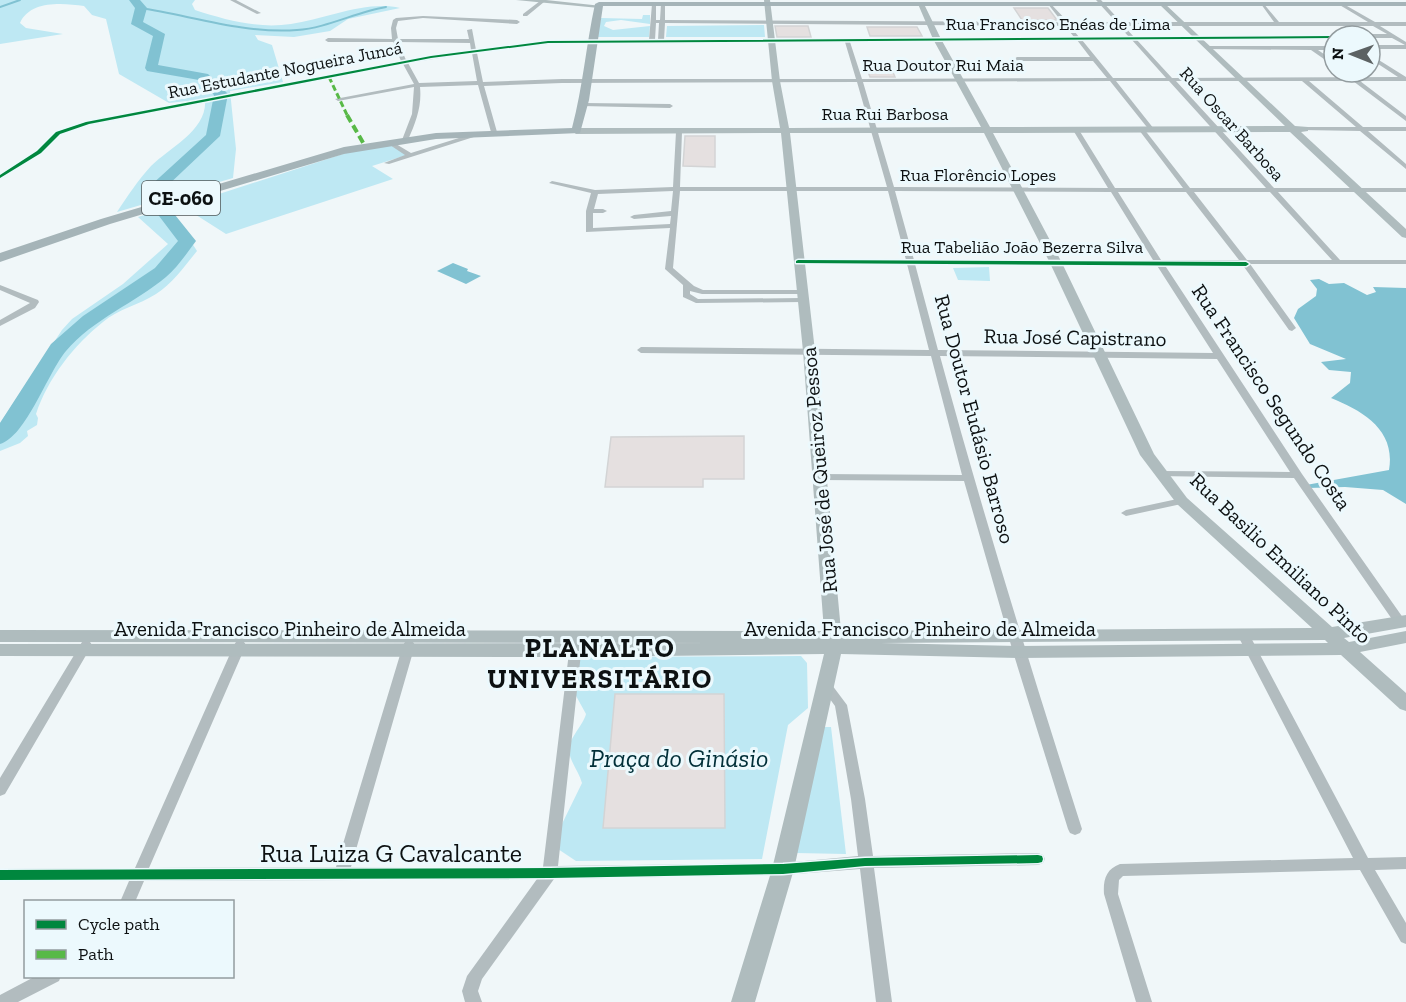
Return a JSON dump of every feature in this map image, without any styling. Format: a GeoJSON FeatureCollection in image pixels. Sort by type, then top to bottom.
{"type":"FeatureCollection","features":[{"type":"Feature","properties":{"kind":"main road"},"geometry":{"type":"LineString","coordinates":[[519,0],[599,5],[1406,4]]}},
{"type":"Feature","properties":{"kind":"main road","name":"Rua José de Queiroz Pessoa"},"geometry":{"type":"LineString","coordinates":[[743,1002],[783,869],[834,643],[809,351],[785,130],[776,81],[775,39],[767,3]]}},
{"type":"Feature","properties":{"kind":"main road"},"geometry":{"type":"LineString","coordinates":[[1165,3],[1258,4]]}},
{"type":"Feature","properties":{"kind":"main road"},"geometry":{"type":"LineString","coordinates":[[1165,3],[1213,49],[1239,79],[1406,235]]}},
{"type":"Feature","properties":{"kind":"main road"},"geometry":{"type":"LineString","coordinates":[[576,132],[584,105],[585,81],[599,5]]}},
{"type":"Feature","properties":{"kind":"main road","name":"Rua Basilio Emiliano Pinto"},"geometry":{"type":"LineString","coordinates":[[922,5],[937,39],[988,131],[1056,263],[1147,455],[1182,501],[1406,704]]}},
{"type":"Feature","properties":{"kind":"main road"},"geometry":{"type":"LineString","coordinates":[[1213,49],[1253,79],[1406,223]]}},
{"type":"Feature","properties":{"kind":"main road","name":"Rua Rui Barbosa"},"geometry":{"type":"LineString","coordinates":[[0,258],[124,215],[304,161],[365,146],[405,140],[494,132],[1305,129]]}},
{"type":"Feature","properties":{"kind":"main road","name":"Avenida Francisco Pinheiro de Almeida"},"geometry":{"type":"LineString","coordinates":[[1247,642],[1404,627]]}},
{"type":"Feature","properties":{"kind":"main road","name":"Avenida Francisco Pinheiro de Almeida"},"geometry":{"type":"LineString","coordinates":[[0,650],[86,644],[241,643],[1247,642],[1344,649],[1404,627]]}},
{"type":"Feature","properties":{"kind":"main road","name":"Avenida Francisco Pinheiro de Almeida"},"geometry":{"type":"LineString","coordinates":[[0,636],[86,644]]}},
{"type":"Feature","properties":{"kind":"street"},"geometry":{"type":"LineString","coordinates":[[232,0],[259,13]]}},
{"type":"Feature","properties":{"kind":"street"},"geometry":{"type":"LineString","coordinates":[[525,15],[541,1]]}},
{"type":"Feature","properties":{"kind":"street","name":"Rua Oscar Barbosa"},"geometry":{"type":"LineString","coordinates":[[1100,3],[1339,263]]}},
{"type":"Feature","properties":{"kind":"street"},"geometry":{"type":"LineString","coordinates":[[1050,4],[1147,130],[1292,328]]}},
{"type":"Feature","properties":{"kind":"street"},"geometry":{"type":"LineString","coordinates":[[1258,4],[1278,24]]}},
{"type":"Feature","properties":{"kind":"street"},"geometry":{"type":"LineString","coordinates":[[1335,4],[1374,23],[1406,46]]}},
{"type":"Feature","properties":{"kind":"street"},"geometry":{"type":"LineString","coordinates":[[659,5],[663,23],[661,39]]}},
{"type":"Feature","properties":{"kind":"street"},"geometry":{"type":"LineString","coordinates":[[652,39],[653,23],[659,5]]}},
{"type":"Feature","properties":{"kind":"street"},"geometry":{"type":"LineString","coordinates":[[405,140],[416,116],[417,86],[394,40],[395,21],[406,17],[518,22]]}},
{"type":"Feature","properties":{"kind":"street"},"geometry":{"type":"LineString","coordinates":[[653,23],[1406,24]]}},
{"type":"Feature","properties":{"kind":"street"},"geometry":{"type":"LineString","coordinates":[[809,23],[813,40]]}},
{"type":"Feature","properties":{"kind":"street"},"geometry":{"type":"LineString","coordinates":[[861,23],[868,40]]}},
{"type":"Feature","properties":{"kind":"street"},"geometry":{"type":"LineString","coordinates":[[470,30],[494,132]]}},
{"type":"Feature","properties":{"kind":"street"},"geometry":{"type":"LineString","coordinates":[[1382,36],[1406,36]]}},
{"type":"Feature","properties":{"kind":"street","name":"Rua Francisco Enéas de Lima"},"geometry":{"type":"LineString","coordinates":[[661,39],[1322,37]]}},
{"type":"Feature","properties":{"kind":"street","name":"Rua Estudante Nogueira Juncá"},"geometry":{"type":"LineString","coordinates":[[0,177],[39,152],[58,133],[77,126],[405,62],[548,42],[592,39],[661,39]]}},
{"type":"Feature","properties":{"kind":"street"},"geometry":{"type":"LineString","coordinates":[[328,40],[472,41]]}},
{"type":"Feature","properties":{"kind":"street","name":"Rua Doutor Eudásio Barroso"},"geometry":{"type":"LineString","coordinates":[[847,40],[875,130],[968,478],[1016,644],[1075,829]]}},
{"type":"Feature","properties":{"kind":"street"},"geometry":{"type":"LineString","coordinates":[[1382,47],[1406,46]]}},
{"type":"Feature","properties":{"kind":"street"},"geometry":{"type":"LineString","coordinates":[[1312,48],[1322,55]]}},
{"type":"Feature","properties":{"kind":"street"},"geometry":{"type":"LineString","coordinates":[[1213,49],[1322,48]]}},
{"type":"Feature","properties":{"kind":"street"},"geometry":{"type":"LineString","coordinates":[[1017,59],[1093,59]]}},
{"type":"Feature","properties":{"kind":"street"},"geometry":{"type":"LineString","coordinates":[[1382,64],[1405,79]]}},
{"type":"Feature","properties":{"kind":"street"},"geometry":{"type":"LineString","coordinates":[[1303,79],[1406,166]]}},
{"type":"Feature","properties":{"kind":"street","name":"Rua Doutor Rui Maia"},"geometry":{"type":"LineString","coordinates":[[338,99],[417,86],[481,83],[1322,79]]}},
{"type":"Feature","properties":{"kind":"street","name":"Rua Doutor Rui Maia"},"geometry":{"type":"LineString","coordinates":[[1382,79],[1405,79]]}},
{"type":"Feature","properties":{"kind":"street"},"geometry":{"type":"LineString","coordinates":[[1360,84],[1406,119]]}},
{"type":"Feature","properties":{"kind":"street"},"geometry":{"type":"LineString","coordinates":[[584,105],[670,106]]}},
{"type":"Feature","properties":{"kind":"street","name":"Rua Rui Barbosa"},"geometry":{"type":"LineString","coordinates":[[1305,129],[1406,129]]}},
{"type":"Feature","properties":{"kind":"street","name":"Rua Francisco Segundo Costa"},"geometry":{"type":"LineString","coordinates":[[1076,130],[1159,263],[1297,475],[1404,627]]}},
{"type":"Feature","properties":{"kind":"street"},"geometry":{"type":"LineString","coordinates":[[679,132],[674,226],[668,268],[696,291],[802,296]]}},
{"type":"Feature","properties":{"kind":"street"},"geometry":{"type":"LineString","coordinates":[[387,163],[481,133]]}},
{"type":"Feature","properties":{"kind":"street"},"geometry":{"type":"LineString","coordinates":[[389,142],[410,155]]}},
{"type":"Feature","properties":{"kind":"street"},"geometry":{"type":"LineString","coordinates":[[1396,158],[1406,158]]}},
{"type":"Feature","properties":{"kind":"street","name":"Rua Florêncio Lopes"},"geometry":{"type":"LineString","coordinates":[[552,183],[595,192],[675,189],[1406,190]]}},
{"type":"Feature","properties":{"kind":"street"},"geometry":{"type":"LineString","coordinates":[[595,192],[588,229],[592,231],[674,226]]}},
{"type":"Feature","properties":{"kind":"street"},"geometry":{"type":"LineString","coordinates":[[590,211],[603,211]]}},
{"type":"Feature","properties":{"kind":"street"},"geometry":{"type":"LineString","coordinates":[[634,217],[675,213]]}},
{"type":"Feature","properties":{"kind":"street","name":"Rua Tabelião João Bezerra Silva"},"geometry":{"type":"LineString","coordinates":[[798,262],[1246,264],[1406,262]]}},
{"type":"Feature","properties":{"kind":"street"},"geometry":{"type":"LineString","coordinates":[[687,284],[686,295],[696,301],[802,296]]}},
{"type":"Feature","properties":{"kind":"street"},"geometry":{"type":"LineString","coordinates":[[0,287],[35,302],[32,306],[0,323]]}},
{"type":"Feature","properties":{"kind":"street","name":"Rua José Capistrano"},"geometry":{"type":"LineString","coordinates":[[641,350],[1220,356]]}},
{"type":"Feature","properties":{"kind":"street"},"geometry":{"type":"LineString","coordinates":[[1161,474],[1297,475]]}},
{"type":"Feature","properties":{"kind":"street"},"geometry":{"type":"LineString","coordinates":[[819,477],[968,478]]}},
{"type":"Feature","properties":{"kind":"street"},"geometry":{"type":"LineString","coordinates":[[1126,513],[1182,501]]}},
{"type":"Feature","properties":{"kind":"street"},"geometry":{"type":"LineString","coordinates":[[1247,642],[1364,863],[1406,937]]}},
{"type":"Feature","properties":{"kind":"street"},"geometry":{"type":"LineString","coordinates":[[129,900],[241,643]]}},
{"type":"Feature","properties":{"kind":"street"},"geometry":{"type":"LineString","coordinates":[[342,873],[410,643]]}},
{"type":"Feature","properties":{"kind":"street"},"geometry":{"type":"LineString","coordinates":[[0,790],[86,644]]}},
{"type":"Feature","properties":{"kind":"street"},"geometry":{"type":"LineString","coordinates":[[474,1002],[469,988],[476,974],[550,873],[576,644]]}},
{"type":"Feature","properties":{"kind":"street"},"geometry":{"type":"LineString","coordinates":[[825,684],[841,705],[858,799],[884,1002]]}},
{"type":"Feature","properties":{"kind":"street","name":"Rua Luiza G Cavalcante"},"geometry":{"type":"LineString","coordinates":[[0,875],[550,873],[783,869],[865,862],[1038,859]]}},
{"type":"Feature","properties":{"kind":"street"},"geometry":{"type":"LineString","coordinates":[[1144,1002],[1111,894],[1110,882],[1114,874],[1120,870],[1406,862]]}},
{"type":"Feature","properties":{"kind":"street"},"geometry":{"type":"LineString","coordinates":[[2,1002],[49,978]]}},
{"type":"Feature","properties":{"kind":"green space"},"geometry":{"type":"Polygon","coordinates":[[[0,0],[195,0],[192,4],[195,10],[230,20],[266,25],[304,22],[374,6],[400,8],[348,19],[330,31],[294,37],[255,35],[258,40],[272,45],[283,82],[230,91],[236,149],[233,178],[117,212],[151,166],[194,129],[204,110],[205,99],[169,103],[119,74],[106,19],[92,15],[84,6],[57,4],[31,10],[20,23],[26,28],[63,34],[0,44],[0,0]]]}},
{"type":"Feature","properties":{"kind":"green space"},"geometry":{"type":"Polygon","coordinates":[[[643,15],[650,15],[650,24],[621,20],[606,22],[604,26],[613,30],[650,26],[649,37],[597,37],[601,18],[642,19],[643,15]]]}},
{"type":"Feature","properties":{"kind":"green space"},"geometry":{"type":"Polygon","coordinates":[[[764,25],[765,37],[666,37],[667,26],[764,25]]]}},
{"type":"Feature","properties":{"kind":"green space"},"geometry":{"type":"Polygon","coordinates":[[[388,143],[407,155],[372,166],[393,179],[226,234],[182,206],[346,153],[388,143]]]}},
{"type":"Feature","properties":{"kind":"green space"},"geometry":{"type":"Polygon","coordinates":[[[169,207],[197,251],[162,290],[109,318],[82,341],[63,363],[47,388],[36,414],[37,425],[27,431],[28,436],[20,443],[0,451],[0,423],[62,330],[72,319],[123,284],[168,244],[138,217],[169,207]]]}},
{"type":"Feature","properties":{"kind":"green space"},"geometry":{"type":"Polygon","coordinates":[[[989,267],[990,281],[958,280],[953,268],[989,267]]]}},
{"type":"Feature","properties":{"kind":"green space","name":"Praça do Ginásio"},"geometry":{"type":"Polygon","coordinates":[[[801,656],[807,663],[808,708],[788,725],[762,859],[576,861],[558,849],[560,828],[582,783],[569,752],[570,743],[586,714],[575,694],[579,657],[801,656]]]}},
{"type":"Feature","properties":{"kind":"green space"},"geometry":{"type":"Polygon","coordinates":[[[822,727],[831,727],[846,854],[796,853],[822,727]]]}},
{"type":"Feature","properties":{"kind":"shaded area"},"geometry":{"type":"Polygon","coordinates":[[[453,263],[481,276],[466,284],[437,271],[453,263]]]}},
{"type":"Feature","properties":{"kind":"shaded area"},"geometry":{"type":"Polygon","coordinates":[[[1319,279],[1329,284],[1344,283],[1367,295],[1376,292],[1373,287],[1406,288],[1406,504],[1383,490],[1345,487],[1308,488],[1306,485],[1389,470],[1390,456],[1382,433],[1375,424],[1355,409],[1331,398],[1350,383],[1351,372],[1329,370],[1321,362],[1346,359],[1310,344],[1294,318],[1298,309],[1316,296],[1317,289],[1310,280],[1319,279]]]}},
{"type":"Feature","properties":{"kind":"building"},"geometry":{"type":"Polygon","coordinates":[[[1014,8],[1048,8],[1057,20],[1022,20],[1014,8]]]}},
{"type":"Feature","properties":{"kind":"building"},"geometry":{"type":"Polygon","coordinates":[[[775,26],[808,26],[811,37],[777,37],[775,26]]]}},
{"type":"Feature","properties":{"kind":"building"},"geometry":{"type":"Polygon","coordinates":[[[867,27],[917,27],[922,36],[870,36],[867,27]]]}},
{"type":"Feature","properties":{"kind":"building"},"geometry":{"type":"Polygon","coordinates":[[[890,65],[895,77],[870,77],[866,66],[890,65]]]}},
{"type":"Feature","properties":{"kind":"building"},"geometry":{"type":"Polygon","coordinates":[[[685,136],[715,136],[715,167],[683,166],[685,136]]]}},
{"type":"Feature","properties":{"kind":"building"},"geometry":{"type":"Polygon","coordinates":[[[744,436],[744,479],[703,479],[703,487],[605,487],[611,437],[744,436]]]}},
{"type":"Feature","properties":{"kind":"building"},"geometry":{"type":"Polygon","coordinates":[[[615,694],[724,694],[725,828],[603,828],[615,694]]]}},
{"type":"Feature","properties":{"kind":"waterway"},"geometry":{"type":"LineString","coordinates":[[0,7],[20,0]]}},
{"type":"Feature","properties":{"kind":"waterway"},"geometry":{"type":"LineString","coordinates":[[134,0],[141,8],[137,24],[159,34],[151,68],[203,77],[221,94],[213,136],[157,187],[159,200]]}},
{"type":"Feature","properties":{"kind":"waterway"},"geometry":{"type":"LineString","coordinates":[[141,8],[238,27],[277,31],[308,29],[386,7]]}},
{"type":"Feature","properties":{"kind":"waterway"},"geometry":{"type":"LineString","coordinates":[[0,437],[15,419],[58,348],[90,320],[161,272],[187,241],[161,208]]}},
{"type":"Feature","properties":{"kind":"marked path"},"geometry":{"type":"LineString","coordinates":[[329,77],[338,99],[365,146]]}},
{"type":"Feature","properties":{"kind":"cycle path"},"geometry":{"type":"LineString","coordinates":[[0,177],[39,152],[58,133],[88,123],[431,57],[548,42],[1322,37]]}},
{"type":"Feature","properties":{"kind":"cycle path"},"geometry":{"type":"LineString","coordinates":[[798,262],[1246,264]]}},
{"type":"Feature","properties":{"kind":"cycle path"},"geometry":{"type":"LineString","coordinates":[[0,875],[550,873],[783,869],[865,862],[1038,859]]}},
{"type":"Feature","properties":{"kind":"district","name":"PLANALTO UNIVERSITÁRIO"},"geometry":{"type":"Point","coordinates":[600,664]}}]}
